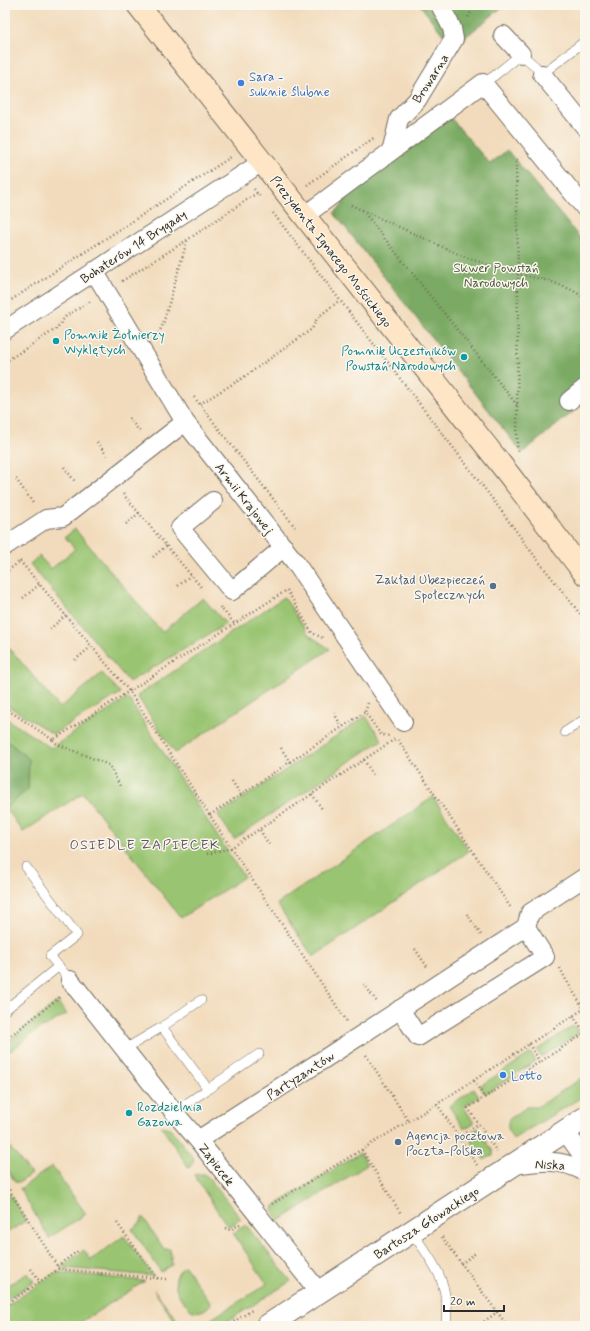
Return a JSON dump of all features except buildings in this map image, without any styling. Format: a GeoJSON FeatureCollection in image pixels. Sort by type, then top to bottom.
{"type":"FeatureCollection","features":[{"type":"Feature","properties":{"kind":"main road","name":"Prezydenta Ignacego Mościckiego"},"geometry":{"type":"LineString","coordinates":[[128,8],[262,162],[585,574]]}},
{"type":"Feature","properties":{"kind":"street","name":"Browarna"},"geometry":{"type":"LineString","coordinates":[[399,119],[417,100],[454,39],[452,28],[440,5]]}},
{"type":"Feature","properties":{"kind":"street"},"geometry":{"type":"LineString","coordinates":[[503,35],[521,54]]}},
{"type":"Feature","properties":{"kind":"street"},"geometry":{"type":"LineString","coordinates":[[542,74],[585,127]]}},
{"type":"Feature","properties":{"kind":"street","name":"Browarna"},"geometry":{"type":"LineString","coordinates":[[304,216],[392,149],[483,83]]}},
{"type":"Feature","properties":{"kind":"street"},"geometry":{"type":"LineString","coordinates":[[483,83],[585,208]]}},
{"type":"Feature","properties":{"kind":"street"},"geometry":{"type":"LineString","coordinates":[[392,149],[399,119]]}},
{"type":"Feature","properties":{"kind":"street","name":"Bohaterów 14 Brygady"},"geometry":{"type":"LineString","coordinates":[[5,330],[262,162]]}},
{"type":"Feature","properties":{"kind":"street","name":"Armii Krajowej"},"geometry":{"type":"LineString","coordinates":[[94,271],[185,422],[295,562],[400,729]]}},
{"type":"Feature","properties":{"kind":"street"},"geometry":{"type":"LineString","coordinates":[[569,401],[585,388]]}},
{"type":"Feature","properties":{"kind":"street"},"geometry":{"type":"LineString","coordinates":[[5,546],[46,519],[63,517],[185,422]]}},
{"type":"Feature","properties":{"kind":"street"},"geometry":{"type":"LineString","coordinates":[[213,500],[180,528],[232,591],[284,547]]}},
{"type":"Feature","properties":{"kind":"street"},"geometry":{"type":"LineString","coordinates":[[400,1009],[418,1037],[545,957],[520,920],[585,877]]}},
{"type":"Feature","properties":{"kind":"street","name":"Partyzantów"},"geometry":{"type":"LineString","coordinates":[[198,1140],[400,1009],[520,920]]}},
{"type":"Feature","properties":{"kind":"street","name":"Zapiecek"},"geometry":{"type":"LineString","coordinates":[[68,977],[174,1112],[319,1292]]}},
{"type":"Feature","properties":{"kind":"street","name":"Bartosza Głowackiego"},"geometry":{"type":"LineString","coordinates":[[267,1326],[319,1292],[407,1224],[506,1160],[565,1131],[585,1118]]}},
{"type":"Feature","properties":{"kind":"street","name":"Niska"},"geometry":{"type":"LineString","coordinates":[[565,1131],[585,1159]]}},
{"type":"Feature","properties":{"kind":"street","name":"Niska"},"geometry":{"type":"LineString","coordinates":[[506,1160],[555,1162],[572,1165],[585,1172]]}},
{"type":"Feature","properties":{"kind":"lane"},"geometry":{"type":"LineString","coordinates":[[521,54],[542,74],[585,41]]}},
{"type":"Feature","properties":{"kind":"lane","name":"Browarna"},"geometry":{"type":"LineString","coordinates":[[483,83],[521,54]]}},
{"type":"Feature","properties":{"kind":"lane"},"geometry":{"type":"LineString","coordinates":[[565,732],[585,720]]}},
{"type":"Feature","properties":{"kind":"lane"},"geometry":{"type":"LineString","coordinates":[[5,1010],[68,977],[50,956],[77,935],[26,867]]}},
{"type":"Feature","properties":{"kind":"lane"},"geometry":{"type":"LineString","coordinates":[[125,1049],[162,1027],[201,1000]]}},
{"type":"Feature","properties":{"kind":"lane"},"geometry":{"type":"LineString","coordinates":[[162,1027],[208,1089]]}},
{"type":"Feature","properties":{"kind":"lane"},"geometry":{"type":"LineString","coordinates":[[174,1112],[259,1054]]}},
{"type":"Feature","properties":{"kind":"lane"},"geometry":{"type":"LineString","coordinates":[[407,1224],[434,1265],[442,1281],[446,1298],[446,1326]]}},
{"type":"Feature","properties":{"kind":"path"},"geometry":{"type":"LineString","coordinates":[[113,5],[128,8]]}},
{"type":"Feature","properties":{"kind":"path"},"geometry":{"type":"LineString","coordinates":[[465,22],[475,5]]}},
{"type":"Feature","properties":{"kind":"path"},"geometry":{"type":"LineString","coordinates":[[307,185],[399,119]]}},
{"type":"Feature","properties":{"kind":"path"},"geometry":{"type":"LineString","coordinates":[[520,458],[517,446],[518,274],[516,160],[534,146]]}},
{"type":"Feature","properties":{"kind":"path"},"geometry":{"type":"LineString","coordinates":[[228,152],[243,175],[265,202]]}},
{"type":"Feature","properties":{"kind":"path"},"geometry":{"type":"LineString","coordinates":[[5,304],[231,156]]}},
{"type":"Feature","properties":{"kind":"path"},"geometry":{"type":"LineString","coordinates":[[5,362],[56,329],[66,316],[187,240],[257,193]]}},
{"type":"Feature","properties":{"kind":"path"},"geometry":{"type":"LineString","coordinates":[[348,204],[467,258],[518,274],[550,281],[572,290],[585,298]]}},
{"type":"Feature","properties":{"kind":"path"},"geometry":{"type":"LineString","coordinates":[[268,207],[585,620]]}},
{"type":"Feature","properties":{"kind":"path"},"geometry":{"type":"LineString","coordinates":[[362,210],[517,404]]}},
{"type":"Feature","properties":{"kind":"path"},"geometry":{"type":"LineString","coordinates":[[156,338],[163,324],[187,240]]}},
{"type":"Feature","properties":{"kind":"path"},"geometry":{"type":"LineString","coordinates":[[200,404],[244,377],[312,329],[317,318],[340,300]]}},
{"type":"Feature","properties":{"kind":"path"},"geometry":{"type":"LineString","coordinates":[[190,392],[295,527]]}},
{"type":"Feature","properties":{"kind":"path"},"geometry":{"type":"LineString","coordinates":[[129,418],[141,434]]}},
{"type":"Feature","properties":{"kind":"path"},"geometry":{"type":"LineString","coordinates":[[97,442],[109,458],[103,462]]}},
{"type":"Feature","properties":{"kind":"path"},"geometry":{"type":"LineString","coordinates":[[64,466],[76,483]]}},
{"type":"Feature","properties":{"kind":"path"},"geometry":{"type":"LineString","coordinates":[[70,487],[82,478]]}},
{"type":"Feature","properties":{"kind":"path"},"geometry":{"type":"LineString","coordinates":[[16,479],[34,503]]}},
{"type":"Feature","properties":{"kind":"path"},"geometry":{"type":"LineString","coordinates":[[121,492],[206,591]]}},
{"type":"Feature","properties":{"kind":"path"},"geometry":{"type":"LineString","coordinates":[[28,507],[34,503],[40,504]]}},
{"type":"Feature","properties":{"kind":"path"},"geometry":{"type":"LineString","coordinates":[[126,524],[139,513]]}},
{"type":"Feature","properties":{"kind":"path"},"geometry":{"type":"LineString","coordinates":[[153,557],[166,546]]}},
{"type":"Feature","properties":{"kind":"path"},"geometry":{"type":"LineString","coordinates":[[20,561],[130,692],[352,1028]]}},
{"type":"Feature","properties":{"kind":"path"},"geometry":{"type":"LineString","coordinates":[[178,586],[191,575]]}},
{"type":"Feature","properties":{"kind":"path"},"geometry":{"type":"LineString","coordinates":[[23,598],[40,584]]}},
{"type":"Feature","properties":{"kind":"path"},"geometry":{"type":"LineString","coordinates":[[53,740],[293,586]]}},
{"type":"Feature","properties":{"kind":"path"},"geometry":{"type":"LineString","coordinates":[[286,590],[312,633],[326,640]]}},
{"type":"Feature","properties":{"kind":"path"},"geometry":{"type":"LineString","coordinates":[[216,602],[235,624]]}},
{"type":"Feature","properties":{"kind":"path"},"geometry":{"type":"LineString","coordinates":[[50,629],[66,615]]}},
{"type":"Feature","properties":{"kind":"path"},"geometry":{"type":"LineString","coordinates":[[76,660],[92,646]]}},
{"type":"Feature","properties":{"kind":"path"},"geometry":{"type":"LineString","coordinates":[[210,815],[365,712],[368,704],[366,697]]}},
{"type":"Feature","properties":{"kind":"path"},"geometry":{"type":"LineString","coordinates":[[5,708],[57,744],[109,765],[120,786]]}},
{"type":"Feature","properties":{"kind":"path"},"geometry":{"type":"LineString","coordinates":[[365,712],[381,735],[400,729]]}},
{"type":"Feature","properties":{"kind":"path"},"geometry":{"type":"LineString","coordinates":[[334,713],[342,727]]}},
{"type":"Feature","properties":{"kind":"path"},"geometry":{"type":"LineString","coordinates":[[207,854],[232,848],[260,830],[364,760],[400,729]]}},
{"type":"Feature","properties":{"kind":"path"},"geometry":{"type":"LineString","coordinates":[[400,729],[520,920]]}},
{"type":"Feature","properties":{"kind":"path"},"geometry":{"type":"LineString","coordinates":[[281,748],[290,762]]}},
{"type":"Feature","properties":{"kind":"path"},"geometry":{"type":"LineString","coordinates":[[364,760],[373,775]]}},
{"type":"Feature","properties":{"kind":"path"},"geometry":{"type":"LineString","coordinates":[[232,781],[241,795]]}},
{"type":"Feature","properties":{"kind":"path"},"geometry":{"type":"LineString","coordinates":[[312,794],[322,809]]}},
{"type":"Feature","properties":{"kind":"path"},"geometry":{"type":"LineString","coordinates":[[260,830],[269,845]]}},
{"type":"Feature","properties":{"kind":"path"},"geometry":{"type":"LineString","coordinates":[[467,914],[484,941]]}},
{"type":"Feature","properties":{"kind":"path"},"geometry":{"type":"LineString","coordinates":[[415,949],[428,969]]}},
{"type":"Feature","properties":{"kind":"path"},"geometry":{"type":"LineString","coordinates":[[5,1040],[68,977]]}},
{"type":"Feature","properties":{"kind":"path"},"geometry":{"type":"LineString","coordinates":[[364,984],[377,1003]]}},
{"type":"Feature","properties":{"kind":"path"},"geometry":{"type":"LineString","coordinates":[[257,1214],[438,1104],[585,1008]]}},
{"type":"Feature","properties":{"kind":"path"},"geometry":{"type":"LineString","coordinates":[[506,1160],[478,1124],[468,1108],[585,1033],[573,1016]]}},
{"type":"Feature","properties":{"kind":"path"},"geometry":{"type":"LineString","coordinates":[[529,1044],[540,1062]]}},
{"type":"Feature","properties":{"kind":"path"},"geometry":{"type":"LineString","coordinates":[[364,1051],[409,1122]]}},
{"type":"Feature","properties":{"kind":"path"},"geometry":{"type":"LineString","coordinates":[[473,1081],[484,1097]]}},
{"type":"Feature","properties":{"kind":"path"},"geometry":{"type":"LineString","coordinates":[[438,1104],[479,1168]]}},
{"type":"Feature","properties":{"kind":"path"},"geometry":{"type":"LineString","coordinates":[[459,1137],[478,1124]]}},
{"type":"Feature","properties":{"kind":"path"},"geometry":{"type":"LineString","coordinates":[[362,1150],[407,1224]]}},
{"type":"Feature","properties":{"kind":"path"},"geometry":{"type":"LineString","coordinates":[[5,1183],[59,1269]]}},
{"type":"Feature","properties":{"kind":"path"},"geometry":{"type":"LineString","coordinates":[[117,1223],[158,1279]]}},
{"type":"Feature","properties":{"kind":"path"},"geometry":{"type":"LineString","coordinates":[[225,1228],[230,1230]]}},
{"type":"Feature","properties":{"kind":"path"},"geometry":{"type":"LineString","coordinates":[[439,1233],[508,1326]]}},
{"type":"Feature","properties":{"kind":"path"},"geometry":{"type":"LineString","coordinates":[[57,1266],[78,1251]]}},
{"type":"Feature","properties":{"kind":"path"},"geometry":{"type":"LineString","coordinates":[[461,1264],[477,1252]]}},
{"type":"Feature","properties":{"kind":"path"},"geometry":{"type":"LineString","coordinates":[[31,1269],[40,1282]]}},
{"type":"Feature","properties":{"kind":"path"},"geometry":{"type":"LineString","coordinates":[[5,1300],[6,1304],[59,1269],[166,1279]]}},
{"type":"Feature","properties":{"kind":"path"},"geometry":{"type":"LineString","coordinates":[[227,1326],[252,1310]]}},
{"type":"Feature","properties":{"kind":"path"},"geometry":{"type":"LineString","coordinates":[[478,1326],[497,1312]]}},
{"type":"Feature","properties":{"kind":"green space"},"geometry":{"type":"Polygon","coordinates":[[[420,5],[505,5],[463,39],[454,39],[444,36],[420,5]]]}},
{"type":"Feature","properties":{"kind":"green space","name":"Skwer Powstań Narodowych"},"geometry":{"type":"Polygon","coordinates":[[[450,117],[490,164],[507,150],[585,244],[585,378],[562,397],[573,412],[522,453],[334,213],[343,205],[341,201],[342,196],[450,117]]]}},
{"type":"Feature","properties":{"kind":"green space"},"geometry":{"type":"Polygon","coordinates":[[[75,529],[162,632],[203,598],[226,624],[129,682],[30,564],[39,556],[51,569],[75,549],[65,537],[75,529]]]}},
{"type":"Feature","properties":{"kind":"green space"},"geometry":{"type":"Polygon","coordinates":[[[284,597],[309,635],[330,649],[175,753],[137,696],[284,597]]]}},
{"type":"Feature","properties":{"kind":"green space"},"geometry":{"type":"Polygon","coordinates":[[[5,643],[60,708],[102,673],[121,693],[53,734],[5,704],[5,643]]]}},
{"type":"Feature","properties":{"kind":"green space"},"geometry":{"type":"Polygon","coordinates":[[[128,698],[244,877],[181,918],[83,793],[23,832],[6,808],[28,789],[29,759],[5,739],[5,718],[51,748],[128,698]]]}},
{"type":"Feature","properties":{"kind":"green space"},"geometry":{"type":"Polygon","coordinates":[[[366,716],[382,740],[234,839],[218,815],[366,716]]]}},
{"type":"Feature","properties":{"kind":"green space"},"geometry":{"type":"Polygon","coordinates":[[[5,739],[29,759],[28,789],[6,808],[5,806],[5,739]]]}},
{"type":"Feature","properties":{"kind":"green space"},"geometry":{"type":"Polygon","coordinates":[[[433,797],[469,851],[313,957],[277,904],[433,797]]]}},
{"type":"Feature","properties":{"kind":"green space"},"geometry":{"type":"Polygon","coordinates":[[[57,1002],[67,1014],[36,1031],[5,1055],[5,1044],[57,1002]]]}},
{"type":"Feature","properties":{"kind":"green space"},"geometry":{"type":"Polygon","coordinates":[[[574,1025],[579,1033],[541,1057],[537,1050],[574,1025]]]}},
{"type":"Feature","properties":{"kind":"green space"},"geometry":{"type":"Polygon","coordinates":[[[531,1053],[536,1061],[485,1094],[480,1086],[531,1053]]]}},
{"type":"Feature","properties":{"kind":"green space"},"geometry":{"type":"Polygon","coordinates":[[[585,1076],[585,1095],[513,1139],[508,1127],[509,1119],[527,1107],[537,1107],[585,1076]]]}},
{"type":"Feature","properties":{"kind":"green space"},"geometry":{"type":"Polygon","coordinates":[[[474,1089],[479,1097],[464,1107],[474,1123],[464,1129],[449,1106],[474,1089]]]}},
{"type":"Feature","properties":{"kind":"green space"},"geometry":{"type":"Polygon","coordinates":[[[161,1126],[170,1128],[193,1158],[194,1161],[189,1168],[161,1126]]]}},
{"type":"Feature","properties":{"kind":"green space"},"geometry":{"type":"Polygon","coordinates":[[[478,1128],[493,1152],[493,1155],[484,1160],[467,1135],[478,1128]]]}},
{"type":"Feature","properties":{"kind":"green space"},"geometry":{"type":"Polygon","coordinates":[[[5,1141],[31,1174],[19,1183],[15,1182],[5,1166],[5,1141]]]}},
{"type":"Feature","properties":{"kind":"green space"},"geometry":{"type":"Polygon","coordinates":[[[360,1153],[367,1165],[279,1221],[273,1212],[274,1206],[360,1153]]]}},
{"type":"Feature","properties":{"kind":"green space"},"geometry":{"type":"Polygon","coordinates":[[[52,1166],[86,1214],[49,1238],[20,1189],[52,1166]]]}},
{"type":"Feature","properties":{"kind":"green space"},"geometry":{"type":"Polygon","coordinates":[[[204,1174],[208,1177],[241,1219],[228,1227],[194,1175],[204,1174]]]}},
{"type":"Feature","properties":{"kind":"green space"},"geometry":{"type":"Polygon","coordinates":[[[5,1187],[26,1221],[5,1234],[5,1187]]]}},
{"type":"Feature","properties":{"kind":"green space"},"geometry":{"type":"Polygon","coordinates":[[[143,1217],[164,1249],[170,1249],[172,1265],[161,1272],[132,1229],[140,1223],[143,1217]]]}},
{"type":"Feature","properties":{"kind":"green space"},"geometry":{"type":"Polygon","coordinates":[[[246,1225],[291,1281],[220,1326],[209,1326],[208,1321],[267,1284],[233,1233],[246,1225]]]}},
{"type":"Feature","properties":{"kind":"green space"},"geometry":{"type":"Polygon","coordinates":[[[124,1236],[153,1276],[64,1268],[62,1266],[84,1250],[91,1260],[124,1236]]]}},
{"type":"Feature","properties":{"kind":"green space"},"geometry":{"type":"Polygon","coordinates":[[[185,1266],[211,1304],[202,1311],[197,1312],[191,1310],[182,1300],[176,1289],[176,1277],[179,1271],[185,1266]]]}},
{"type":"Feature","properties":{"kind":"green space"},"geometry":{"type":"Polygon","coordinates":[[[57,1272],[145,1281],[75,1326],[5,1326],[5,1307],[57,1272]]]}},
{"type":"Feature","properties":{"kind":"green space"},"geometry":{"type":"Polygon","coordinates":[[[28,1273],[34,1282],[7,1299],[5,1296],[5,1287],[28,1273]]]}},
{"type":"Feature","properties":{"kind":"green space"},"geometry":{"type":"Polygon","coordinates":[[[154,1290],[182,1326],[170,1326],[175,1322],[154,1290]]]}},
{"type":"Feature","properties":{"kind":"place","name":"Sara - suknie ślubne"},"geometry":{"type":"Point","coordinates":[241,83]}},
{"type":"Feature","properties":{"kind":"place","name":"Pomnik Żołnierzy Wyklętych"},"geometry":{"type":"Point","coordinates":[56,341]}},
{"type":"Feature","properties":{"kind":"place","name":"Pomnik Uczestników Powstań Narodowych"},"geometry":{"type":"Point","coordinates":[464,357]}},
{"type":"Feature","properties":{"kind":"place","name":"Zakład Ubezpieczeń Społecznych"},"geometry":{"type":"Point","coordinates":[493,586]}},
{"type":"Feature","properties":{"kind":"place","name":"Lotto"},"geometry":{"type":"Point","coordinates":[503,1075]}},
{"type":"Feature","properties":{"kind":"place","name":"Rozdzielnia Gazowa"},"geometry":{"type":"Point","coordinates":[129,1113]}},
{"type":"Feature","properties":{"kind":"place","name":"Agencja pocztowa Poczta-Polska"},"geometry":{"type":"Point","coordinates":[398,1142]}},
{"type":"Feature","properties":{"kind":"district","name":"OSIEDLE ZAPIECEK"},"geometry":{"type":"Point","coordinates":[145,844]}}]}
